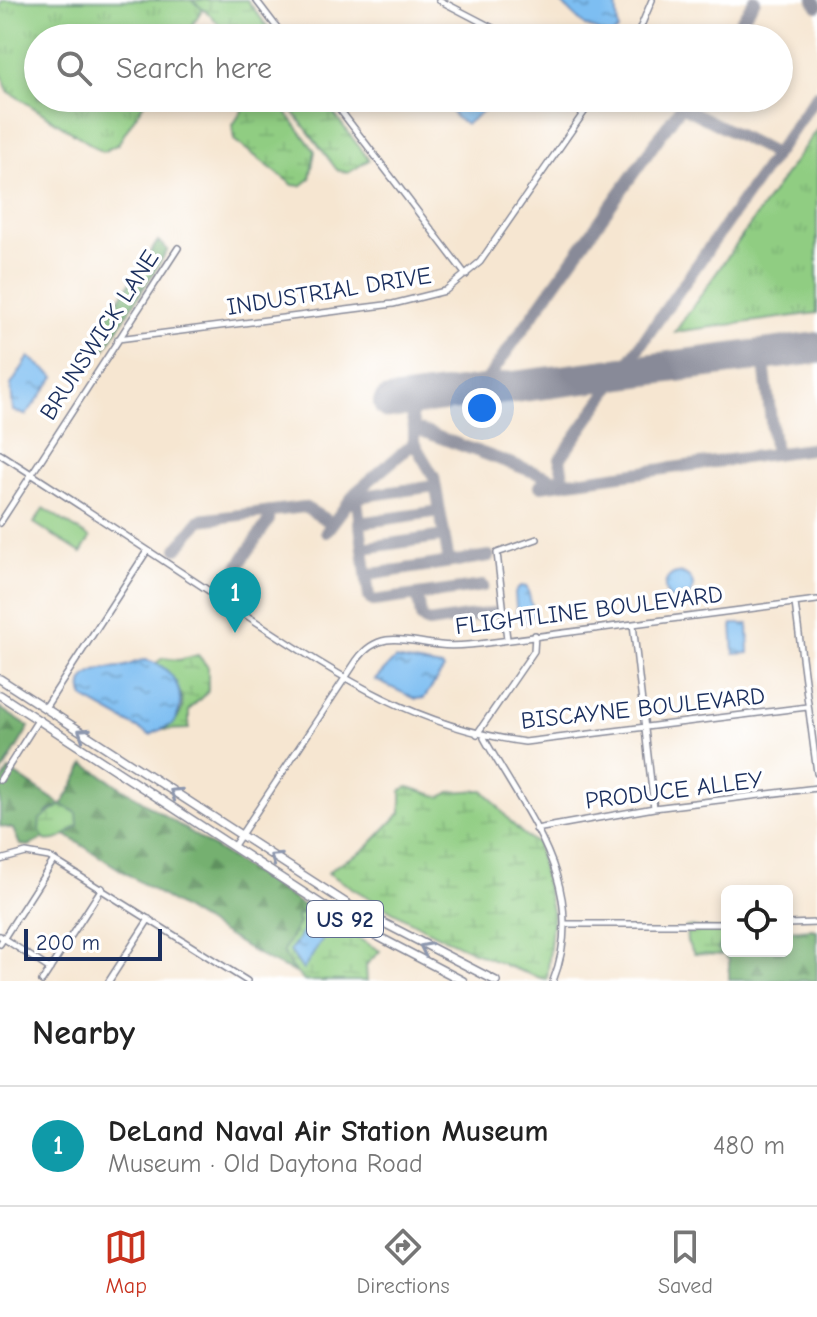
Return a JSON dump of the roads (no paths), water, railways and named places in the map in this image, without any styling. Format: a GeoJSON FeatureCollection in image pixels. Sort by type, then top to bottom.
{"type":"FeatureCollection","features":[{"type":"Feature","properties":{"kind":"main road","name":"US 92"},"geometry":{"type":"LineString","coordinates":[[0,679],[373,920],[496,981]]}},
{"type":"Feature","properties":{"kind":"main road","name":"US 92"},"geometry":{"type":"LineString","coordinates":[[0,695],[367,932],[463,981]]}},
{"type":"Feature","properties":{"kind":"main road"},"geometry":{"type":"LineString","coordinates":[[22,709],[35,711],[45,708]]}},
{"type":"Feature","properties":{"kind":"main road"},"geometry":{"type":"LineString","coordinates":[[39,720],[62,719]]}},
{"type":"Feature","properties":{"kind":"street"},"geometry":{"type":"LineString","coordinates":[[256,0],[274,24]]}},
{"type":"Feature","properties":{"kind":"street"},"geometry":{"type":"LineString","coordinates":[[439,0],[485,24]]}},
{"type":"Feature","properties":{"kind":"street"},"geometry":{"type":"LineString","coordinates":[[642,24],[652,1]]}},
{"type":"Feature","properties":{"kind":"street"},"geometry":{"type":"LineString","coordinates":[[342,112],[466,275]]}},
{"type":"Feature","properties":{"kind":"street","name":"INDUSTRIAL DRIVE"},"geometry":{"type":"LineString","coordinates":[[118,339],[426,299],[445,291],[480,262],[584,112]]}},
{"type":"Feature","properties":{"kind":"street","name":"BRUNSWICK LANE"},"geometry":{"type":"LineString","coordinates":[[0,523],[178,248]]}},
{"type":"Feature","properties":{"kind":"street","name":"BISCAYNE BOULEVARD"},"geometry":{"type":"LineString","coordinates":[[0,454],[345,679],[435,723],[480,736],[525,742],[807,707]]}},
{"type":"Feature","properties":{"kind":"street"},"geometry":{"type":"LineString","coordinates":[[507,639],[497,553],[537,539]]}},
{"type":"Feature","properties":{"kind":"street"},"geometry":{"type":"LineString","coordinates":[[45,708],[147,551]]}},
{"type":"Feature","properties":{"kind":"street","name":"FLIGHTLINE BOULEVARD"},"geometry":{"type":"LineString","coordinates":[[233,847],[363,653],[381,640],[403,638],[452,646],[817,600]]}},
{"type":"Feature","properties":{"kind":"street"},"geometry":{"type":"LineString","coordinates":[[795,603],[817,771]]}},
{"type":"Feature","properties":{"kind":"street"},"geometry":{"type":"LineString","coordinates":[[633,624],[654,808]]}},
{"type":"Feature","properties":{"kind":"street"},"geometry":{"type":"LineString","coordinates":[[535,635],[534,651],[480,736],[558,870],[564,924],[553,981]]}},
{"type":"Feature","properties":{"kind":"street"},"geometry":{"type":"LineString","coordinates":[[0,780],[39,720]]}},
{"type":"Feature","properties":{"kind":"street","name":"PRODUCE ALLEY"},"geometry":{"type":"LineString","coordinates":[[536,829],[654,808],[817,788]]}},
{"type":"Feature","properties":{"kind":"street"},"geometry":{"type":"LineString","coordinates":[[0,860],[14,854],[36,853],[54,860],[247,981]]}},
{"type":"Feature","properties":{"kind":"street"},"geometry":{"type":"LineString","coordinates":[[50,969],[1,940],[54,860]]}},
{"type":"Feature","properties":{"kind":"street"},"geometry":{"type":"LineString","coordinates":[[42,981],[102,888]]}},
{"type":"Feature","properties":{"kind":"street"},"geometry":{"type":"LineString","coordinates":[[109,981],[149,919]]}},
{"type":"Feature","properties":{"kind":"street"},"geometry":{"type":"LineString","coordinates":[[367,932],[373,920]]}},
{"type":"Feature","properties":{"kind":"street"},"geometry":{"type":"LineString","coordinates":[[793,924],[817,923]]}},
{"type":"Feature","properties":{"kind":"street"},"geometry":{"type":"LineString","coordinates":[[564,924],[721,924]]}},
{"type":"Feature","properties":{"kind":"water"},"geometry":{"type":"Polygon","coordinates":[[[558,0],[616,0],[618,24],[583,24],[558,0]]]}},
{"type":"Feature","properties":{"kind":"water"},"geometry":{"type":"Polygon","coordinates":[[[452,112],[482,112],[466,124],[452,112]]]}},
{"type":"Feature","properties":{"kind":"water"},"geometry":{"type":"Polygon","coordinates":[[[29,357],[55,377],[26,415],[13,411],[11,385],[29,357]]]}},
{"type":"Feature","properties":{"kind":"water"},"geometry":{"type":"Polygon","coordinates":[[[679,573],[689,577],[693,587],[689,597],[679,601],[669,597],[665,587],[669,577],[679,573]]]}},
{"type":"Feature","properties":{"kind":"water"},"geometry":{"type":"Polygon","coordinates":[[[520,586],[527,587],[534,615],[526,623],[517,618],[515,593],[520,586]]]}},
{"type":"Feature","properties":{"kind":"water"},"geometry":{"type":"Polygon","coordinates":[[[732,624],[748,624],[749,653],[734,654],[732,624]]]}},
{"type":"Feature","properties":{"kind":"water"},"geometry":{"type":"Polygon","coordinates":[[[395,659],[444,669],[424,698],[416,699],[375,680],[395,659]]]}},
{"type":"Feature","properties":{"kind":"water"},"geometry":{"type":"Polygon","coordinates":[[[145,660],[156,663],[172,676],[180,694],[178,714],[173,724],[150,735],[84,698],[82,689],[82,682],[91,673],[145,660]]]}},
{"type":"Feature","properties":{"kind":"water"},"geometry":{"type":"Polygon","coordinates":[[[306,927],[324,937],[303,970],[290,951],[306,927]]]}},
{"type":"Feature","properties":{"kind":"place","name":"DeLand Naval Air Station Museum"},"geometry":{"type":"Point","coordinates":[235,633]}}]}
